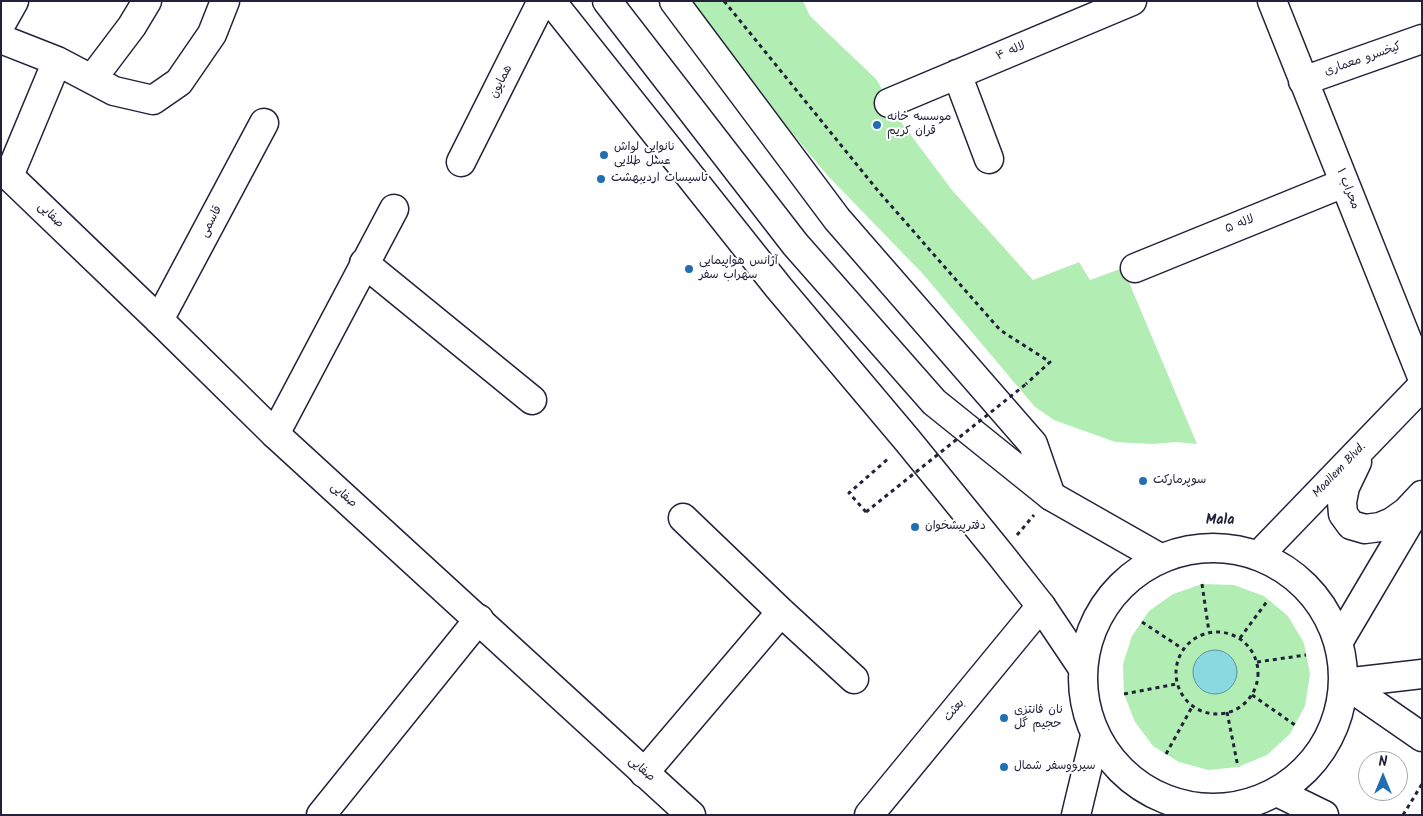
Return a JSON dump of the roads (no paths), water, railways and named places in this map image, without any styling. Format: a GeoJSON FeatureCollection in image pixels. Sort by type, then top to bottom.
{"type":"FeatureCollection","features":[{"type":"Feature","properties":{"kind":"street"},"geometry":{"type":"LineString","coordinates":[[1,24],[14,1]]}},
{"type":"Feature","properties":{"kind":"street"},"geometry":{"type":"LineString","coordinates":[[92,79],[132,26],[146,1]]}},
{"type":"Feature","properties":{"kind":"street"},"geometry":{"type":"LineString","coordinates":[[1,39],[57,61],[114,91],[153,100],[179,82],[212,34],[225,1]]}},
{"type":"Feature","properties":{"kind":"street","name":"همایون"},"geometry":{"type":"LineString","coordinates":[[461,162],[542,1]]}},
{"type":"Feature","properties":{"kind":"street"},"geometry":{"type":"LineString","coordinates":[[550,1],[779,288],[1000,554],[1041,606],[1082,667]]}},
{"type":"Feature","properties":{"kind":"street"},"geometry":{"type":"LineString","coordinates":[[607,1],[795,244],[934,402],[1051,496],[1160,558]]}},
{"type":"Feature","properties":{"kind":"street"},"geometry":{"type":"LineString","coordinates":[[674,1],[837,219],[1033,444],[1051,496]]}},
{"type":"Feature","properties":{"kind":"street","name":"لاله ۴"},"geometry":{"type":"LineString","coordinates":[[889,103],[1132,1]]}},
{"type":"Feature","properties":{"kind":"street","name":"محراب ۱"},"geometry":{"type":"LineString","coordinates":[[1272,1],[1422,376]]}},
{"type":"Feature","properties":{"kind":"street","name":"کیخسرو معماری"},"geometry":{"type":"LineString","coordinates":[[1303,81],[1422,39]]}},
{"type":"Feature","properties":{"kind":"street"},"geometry":{"type":"LineString","coordinates":[[5,174],[57,61]]}},
{"type":"Feature","properties":{"kind":"street"},"geometry":{"type":"LineString","coordinates":[[957,74],[989,158]]}},
{"type":"Feature","properties":{"kind":"street","name":"قاسمی"},"geometry":{"type":"LineString","coordinates":[[159,320],[264,123]]}},
{"type":"Feature","properties":{"kind":"street","name":"صفایی"},"geometry":{"type":"LineString","coordinates":[[5,174],[159,320],[275,434],[691,815]]}},
{"type":"Feature","properties":{"kind":"street","name":"لاله ۵"},"geometry":{"type":"LineString","coordinates":[[1135,268],[1344,182]]}},
{"type":"Feature","properties":{"kind":"street"},"geometry":{"type":"LineString","coordinates":[[275,434],[394,209]]}},
{"type":"Feature","properties":{"kind":"street"},"geometry":{"type":"LineString","coordinates":[[364,263],[532,400]]}},
{"type":"Feature","properties":{"kind":"street","name":"Moallem Blvd."},"geometry":{"type":"LineString","coordinates":[[1258,555],[1422,386]]}},
{"type":"Feature","properties":{"kind":"street"},"geometry":{"type":"LineString","coordinates":[[1376,434],[1351,471],[1345,487],[1342,502],[1343,514],[1351,525],[1365,529],[1380,527],[1392,522],[1406,512],[1422,495]]}},
{"type":"Feature","properties":{"kind":"street"},"geometry":{"type":"LineString","coordinates":[[1339,641],[1422,500]]}},
{"type":"Feature","properties":{"kind":"street"},"geometry":{"type":"LineString","coordinates":[[684,518],[781,612],[854,679]]}},
{"type":"Feature","properties":{"kind":"street"},"geometry":{"type":"LineString","coordinates":[[1226,548],[1258,555],[1286,569],[1309,589],[1327,613],[1339,641],[1344,662],[1344,683],[1339,716],[1325,746],[1304,773],[1277,792],[1257,801],[1209,812],[1165,800],[1124,774],[1095,736],[1084,702],[1082,667],[1089,633],[1106,602],[1130,576],[1160,558],[1192,549],[1226,548]]}},
{"type":"Feature","properties":{"kind":"street","name":"بعثت"},"geometry":{"type":"LineString","coordinates":[[869,815],[1041,606]]}},
{"type":"Feature","properties":{"kind":"street"},"geometry":{"type":"LineString","coordinates":[[644,773],[781,612]]}},
{"type":"Feature","properties":{"kind":"street"},"geometry":{"type":"LineString","coordinates":[[320,815],[479,619]]}},
{"type":"Feature","properties":{"kind":"street"},"geometry":{"type":"LineString","coordinates":[[1344,683],[1422,674]]}},
{"type":"Feature","properties":{"kind":"street"},"geometry":{"type":"LineString","coordinates":[[1344,683],[1422,737]]}},
{"type":"Feature","properties":{"kind":"street"},"geometry":{"type":"LineString","coordinates":[[1076,815],[1095,736]]}},
{"type":"Feature","properties":{"kind":"street"},"geometry":{"type":"LineString","coordinates":[[1277,792],[1324,815]]}},
{"type":"Feature","properties":{"kind":"water"},"geometry":{"type":"Polygon","coordinates":[[[1211,650],[1219,650],[1231,656],[1237,672],[1231,688],[1219,694],[1211,694],[1199,688],[1193,676],[1193,668],[1199,656],[1211,650]]]}},
{"type":"Feature","properties":{"kind":"place","name":"موسسه خانه قران کریم"},"geometry":{"type":"Point","coordinates":[877,125]}},
{"type":"Feature","properties":{"kind":"place","name":"نانوایی لواش عسل طلایی"},"geometry":{"type":"Point","coordinates":[604,155]}},
{"type":"Feature","properties":{"kind":"place","name":"تاسیسات اردیبهشت"},"geometry":{"type":"Point","coordinates":[601,179]}},
{"type":"Feature","properties":{"kind":"place","name":"آژانس هواپیمایی سهراب سفر"},"geometry":{"type":"Point","coordinates":[689,269]}},
{"type":"Feature","properties":{"kind":"place","name":"سوپرمارکت"},"geometry":{"type":"Point","coordinates":[1143,481]}},
{"type":"Feature","properties":{"kind":"place","name":"دفترپیشخوان"},"geometry":{"type":"Point","coordinates":[915,527]}},
{"type":"Feature","properties":{"kind":"place","name":"نان فانتزی حجیم گل"},"geometry":{"type":"Point","coordinates":[1004,718]}},
{"type":"Feature","properties":{"kind":"place","name":"سیرووسفر شمال"},"geometry":{"type":"Point","coordinates":[1004,767]}},
{"type":"Feature","properties":{"kind":"district","name":"Mala"},"geometry":{"type":"Point","coordinates":[1220,522]}}]}
